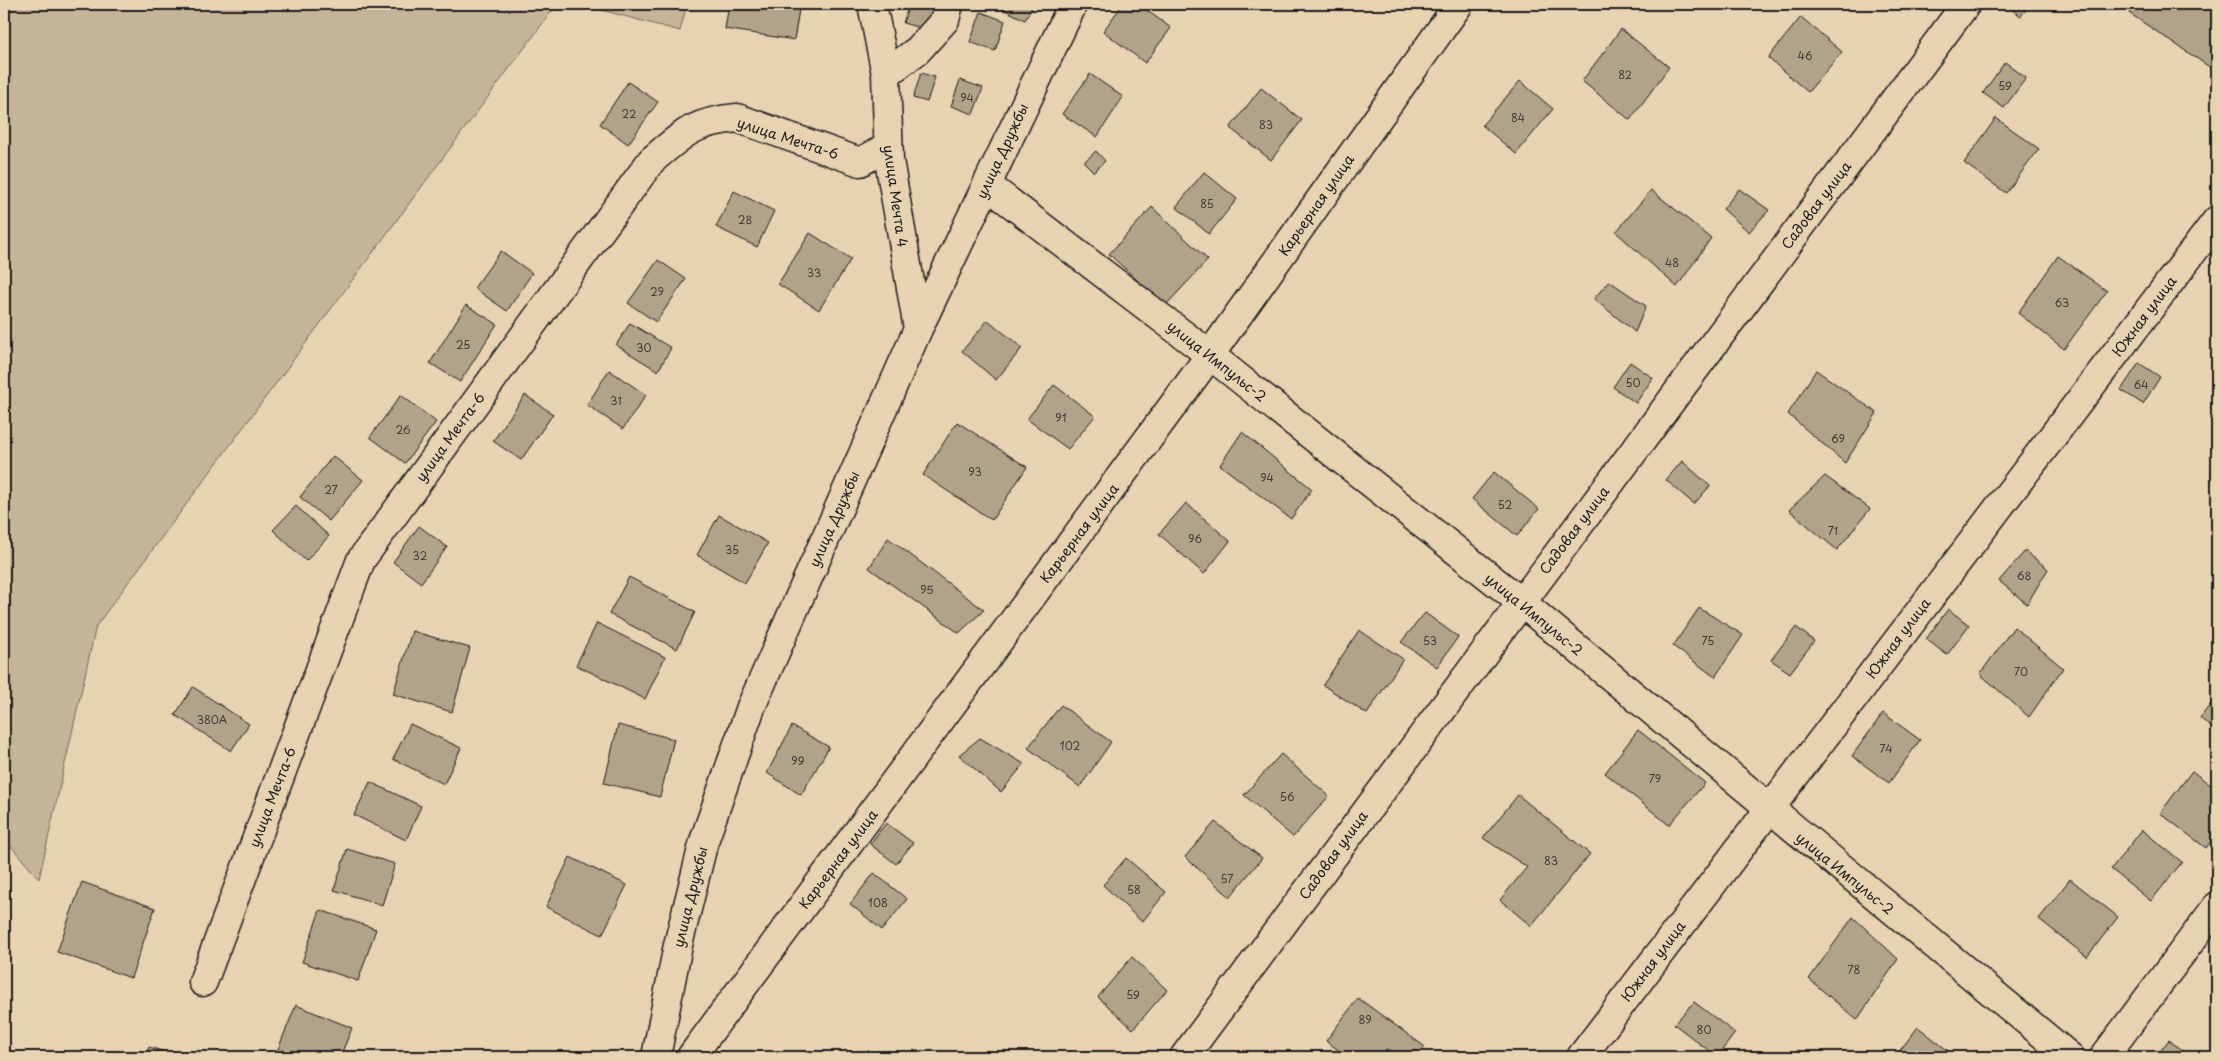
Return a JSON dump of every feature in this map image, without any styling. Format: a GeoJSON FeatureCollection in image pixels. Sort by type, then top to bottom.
{"type":"FeatureCollection","features":[{"type":"Feature","properties":{"kind":"street","name":"улица Мечта 4"},"geometry":{"type":"LineString","coordinates":[[872,4],[886,74],[888,147],[918,329]]}},
{"type":"Feature","properties":{"kind":"street"},"geometry":{"type":"LineString","coordinates":[[886,74],[918,50],[929,38],[945,20],[949,4]]}},
{"type":"Feature","properties":{"kind":"street","name":"улица Дружбы"},"geometry":{"type":"LineString","coordinates":[[656,1057],[678,944],[704,841],[751,707],[918,329],[1073,4]]}},
{"type":"Feature","properties":{"kind":"street","name":"Карьерная улица"},"geometry":{"type":"LineString","coordinates":[[691,1057],[1210,355],[1459,4]]}},
{"type":"Feature","properties":{"kind":"street","name":"Садовая улица"},"geometry":{"type":"LineString","coordinates":[[1184,1057],[1966,4]]}},
{"type":"Feature","properties":{"kind":"street","name":"улица Мечта-6"},"geometry":{"type":"LineString","coordinates":[[202,982],[361,560],[651,161],[687,130],[716,120],[737,118],[860,162],[888,147]]}},
{"type":"Feature","properties":{"kind":"street","name":"улица Импульс-2"},"geometry":{"type":"LineString","coordinates":[[987,184],[1210,355],[1521,602],[1768,809],[2070,1057]]}},
{"type":"Feature","properties":{"kind":"street","name":"Южная улица"},"geometry":{"type":"LineString","coordinates":[[1581,1057],[2217,220]]}},
{"type":"Feature","properties":{"kind":"street"},"geometry":{"type":"LineString","coordinates":[[2104,1057],[2217,906]]}},
{"type":"Feature","properties":{"kind":"shaded area"},"geometry":{"type":"Polygon","coordinates":[[[4,4],[557,4],[96,626],[39,879],[4,838],[4,4]]]}},
{"type":"Feature","properties":{"kind":"shaded area"},"geometry":{"type":"Polygon","coordinates":[[[579,4],[687,4],[680,31],[579,4]]]}},
{"type":"Feature","properties":{"kind":"building"},"geometry":{"type":"Polygon","coordinates":[[[729,4],[800,4],[794,40],[725,29],[729,4]]]}},
{"type":"Feature","properties":{"kind":"building"},"geometry":{"type":"Polygon","coordinates":[[[909,4],[935,4],[928,30],[903,23],[909,4]]]}},
{"type":"Feature","properties":{"kind":"building"},"geometry":{"type":"Polygon","coordinates":[[[993,4],[1034,4],[1025,20],[993,4]]]}},
{"type":"Feature","properties":{"kind":"building"},"geometry":{"type":"Polygon","coordinates":[[[1123,4],[1138,4],[1171,28],[1145,63],[1103,31],[1123,4]]]}},
{"type":"Feature","properties":{"kind":"building"},"geometry":{"type":"Polygon","coordinates":[[[2004,4],[2030,4],[2021,16],[2004,4]]]}},
{"type":"Feature","properties":{"kind":"building"},"geometry":{"type":"Polygon","coordinates":[[[2135,4],[2217,4],[2217,72],[2129,13],[2135,4]]]}},
{"type":"Feature","properties":{"kind":"building"},"geometry":{"type":"Polygon","coordinates":[[[981,12],[1005,21],[995,51],[970,42],[981,12]]]}},
{"type":"Feature","properties":{"kind":"building"},"geometry":{"type":"Polygon","coordinates":[[[1801,17],[1842,52],[1808,92],[1768,58],[1801,17]]]}},
{"type":"Feature","properties":{"kind":"building"},"geometry":{"type":"Polygon","coordinates":[[[1621,29],[1669,67],[1630,120],[1582,81],[1621,29]]]}},
{"type":"Feature","properties":{"kind":"building"},"geometry":{"type":"Polygon","coordinates":[[[2005,62],[2026,78],[2004,108],[1983,93],[2005,62]]]}},
{"type":"Feature","properties":{"kind":"building"},"geometry":{"type":"Polygon","coordinates":[[[921,73],[935,77],[927,102],[913,98],[921,73]]]}},
{"type":"Feature","properties":{"kind":"building"},"geometry":{"type":"Polygon","coordinates":[[[1090,74],[1123,97],[1097,137],[1062,114],[1090,74]]]}},
{"type":"Feature","properties":{"kind":"building"},"geometry":{"type":"Polygon","coordinates":[[[960,80],[983,88],[973,114],[951,106],[960,80]]]}},
{"type":"Feature","properties":{"kind":"building"},"geometry":{"type":"Polygon","coordinates":[[[1520,81],[1553,109],[1516,154],[1482,125],[1520,81]]]}},
{"type":"Feature","properties":{"kind":"building"},"geometry":{"type":"Polygon","coordinates":[[[628,82],[658,102],[628,144],[600,124],[628,82]]]}},
{"type":"Feature","properties":{"kind":"building"},"geometry":{"type":"Polygon","coordinates":[[[1261,88],[1302,120],[1271,160],[1230,128],[1261,88]]]}},
{"type":"Feature","properties":{"kind":"building"},"geometry":{"type":"Polygon","coordinates":[[[1996,118],[2039,149],[2006,193],[1964,163],[1996,118]]]}},
{"type":"Feature","properties":{"kind":"building"},"geometry":{"type":"Polygon","coordinates":[[[1096,151],[1105,161],[1094,172],[1084,162],[1096,151]]]}},
{"type":"Feature","properties":{"kind":"building"},"geometry":{"type":"Polygon","coordinates":[[[1204,172],[1237,199],[1209,234],[1176,207],[1204,172]]]}},
{"type":"Feature","properties":{"kind":"building"},"geometry":{"type":"Polygon","coordinates":[[[1739,189],[1769,210],[1749,232],[1723,209],[1739,189]]]}},
{"type":"Feature","properties":{"kind":"building"},"geometry":{"type":"Polygon","coordinates":[[[1651,190],[1711,238],[1677,287],[1616,232],[1651,190]]]}},
{"type":"Feature","properties":{"kind":"building"},"geometry":{"type":"Polygon","coordinates":[[[734,191],[774,211],[757,247],[716,227],[734,191]]]}},
{"type":"Feature","properties":{"kind":"building"},"geometry":{"type":"Polygon","coordinates":[[[1152,207],[1208,260],[1165,306],[1109,254],[1152,207]]]}},
{"type":"Feature","properties":{"kind":"building"},"geometry":{"type":"Polygon","coordinates":[[[810,233],[851,259],[819,310],[778,284],[810,233]]]}},
{"type":"Feature","properties":{"kind":"building"},"geometry":{"type":"Polygon","coordinates":[[[501,251],[532,273],[507,311],[474,288],[501,251]]]}},
{"type":"Feature","properties":{"kind":"building"},"geometry":{"type":"Polygon","coordinates":[[[2058,256],[2107,291],[2064,349],[2018,313],[2058,256]]]}},
{"type":"Feature","properties":{"kind":"building"},"geometry":{"type":"Polygon","coordinates":[[[658,260],[686,279],[656,322],[628,303],[658,260]]]}},
{"type":"Feature","properties":{"kind":"building"},"geometry":{"type":"Polygon","coordinates":[[[1609,281],[1646,306],[1635,332],[1594,299],[1609,281]]]}},
{"type":"Feature","properties":{"kind":"building"},"geometry":{"type":"Polygon","coordinates":[[[466,305],[497,324],[460,382],[430,363],[466,305]]]}},
{"type":"Feature","properties":{"kind":"building"},"geometry":{"type":"Polygon","coordinates":[[[988,320],[1022,348],[996,380],[962,351],[988,320]]]}},
{"type":"Feature","properties":{"kind":"building"},"geometry":{"type":"Polygon","coordinates":[[[630,323],[671,348],[658,371],[616,345],[630,323]]]}},
{"type":"Feature","properties":{"kind":"building"},"geometry":{"type":"Polygon","coordinates":[[[1630,362],[1653,378],[1636,403],[1613,387],[1630,362]]]}},
{"type":"Feature","properties":{"kind":"building"},"geometry":{"type":"Polygon","coordinates":[[[2139,363],[2160,377],[2143,404],[2121,390],[2139,363]]]}},
{"type":"Feature","properties":{"kind":"building"},"geometry":{"type":"Polygon","coordinates":[[[609,370],[646,395],[623,429],[587,405],[609,370]]]}},
{"type":"Feature","properties":{"kind":"building"},"geometry":{"type":"Polygon","coordinates":[[[1816,370],[1877,413],[1845,463],[1788,414],[1816,370]]]}},
{"type":"Feature","properties":{"kind":"building"},"geometry":{"type":"Polygon","coordinates":[[[1054,385],[1095,416],[1068,449],[1027,419],[1054,385]]]}},
{"type":"Feature","properties":{"kind":"building"},"geometry":{"type":"Polygon","coordinates":[[[401,395],[436,422],[405,463],[370,437],[401,395]]]}},
{"type":"Feature","properties":{"kind":"building"},"geometry":{"type":"Polygon","coordinates":[[[525,395],[553,414],[521,460],[493,441],[525,395]]]}},
{"type":"Feature","properties":{"kind":"building"},"geometry":{"type":"Polygon","coordinates":[[[957,422],[1027,467],[992,520],[923,475],[957,422]]]}},
{"type":"Feature","properties":{"kind":"building"},"geometry":{"type":"Polygon","coordinates":[[[1242,432],[1312,489],[1291,519],[1220,465],[1242,432]]]}},
{"type":"Feature","properties":{"kind":"building"},"geometry":{"type":"Polygon","coordinates":[[[333,456],[363,480],[329,521],[300,497],[333,456]]]}},
{"type":"Feature","properties":{"kind":"building"},"geometry":{"type":"Polygon","coordinates":[[[1682,461],[1710,486],[1694,504],[1666,480],[1682,461]]]}},
{"type":"Feature","properties":{"kind":"building"},"geometry":{"type":"Polygon","coordinates":[[[1494,472],[1539,509],[1517,536],[1472,499],[1494,472]]]}},
{"type":"Feature","properties":{"kind":"building"},"geometry":{"type":"Polygon","coordinates":[[[1825,476],[1870,509],[1837,550],[1789,510],[1825,476]]]}},
{"type":"Feature","properties":{"kind":"building"},"geometry":{"type":"Polygon","coordinates":[[[1186,503],[1230,541],[1204,574],[1159,534],[1186,503]]]}},
{"type":"Feature","properties":{"kind":"building"},"geometry":{"type":"Polygon","coordinates":[[[296,506],[329,536],[306,561],[273,530],[296,506]]]}},
{"type":"Feature","properties":{"kind":"building"},"geometry":{"type":"Polygon","coordinates":[[[719,515],[768,543],[745,583],[697,555],[719,515]]]}},
{"type":"Feature","properties":{"kind":"building"},"geometry":{"type":"Polygon","coordinates":[[[419,526],[447,547],[421,583],[393,562],[419,526]]]}},
{"type":"Feature","properties":{"kind":"building"},"geometry":{"type":"Polygon","coordinates":[[[888,538],[984,610],[959,633],[869,568],[888,538]]]}},
{"type":"Feature","properties":{"kind":"building"},"geometry":{"type":"Polygon","coordinates":[[[2025,551],[2048,569],[2027,604],[1999,581],[2025,551]]]}},
{"type":"Feature","properties":{"kind":"building"},"geometry":{"type":"Polygon","coordinates":[[[629,577],[695,612],[677,649],[609,614],[629,577]]]}},
{"type":"Feature","properties":{"kind":"building"},"geometry":{"type":"Polygon","coordinates":[[[1699,608],[1743,635],[1715,677],[1673,646],[1699,608]]]}},
{"type":"Feature","properties":{"kind":"building"},"geometry":{"type":"Polygon","coordinates":[[[1948,609],[1969,625],[1947,655],[1926,639],[1948,609]]]}},
{"type":"Feature","properties":{"kind":"building"},"geometry":{"type":"Polygon","coordinates":[[[1425,613],[1458,637],[1437,667],[1401,642],[1425,613]]]}},
{"type":"Feature","properties":{"kind":"building"},"geometry":{"type":"Polygon","coordinates":[[[597,623],[665,657],[645,699],[576,665],[597,623]]]}},
{"type":"Feature","properties":{"kind":"building"},"geometry":{"type":"Polygon","coordinates":[[[1796,627],[1814,641],[1790,673],[1771,660],[1796,627]]]}},
{"type":"Feature","properties":{"kind":"building"},"geometry":{"type":"Polygon","coordinates":[[[2014,627],[2063,668],[2029,717],[1980,674],[2014,627]]]}},
{"type":"Feature","properties":{"kind":"building"},"geometry":{"type":"Polygon","coordinates":[[[1359,630],[1403,659],[1367,714],[1323,685],[1359,630]]]}},
{"type":"Feature","properties":{"kind":"building"},"geometry":{"type":"Polygon","coordinates":[[[412,631],[470,648],[452,712],[393,694],[412,631]]]}},
{"type":"Feature","properties":{"kind":"building"},"geometry":{"type":"Polygon","coordinates":[[[193,687],[249,724],[231,751],[175,715],[193,687]]]}},
{"type":"Feature","properties":{"kind":"building"},"geometry":{"type":"Polygon","coordinates":[[[2217,696],[2217,732],[2200,718],[2217,696]]]}},
{"type":"Feature","properties":{"kind":"building"},"geometry":{"type":"Polygon","coordinates":[[[1061,705],[1111,742],[1080,787],[1028,748],[1061,705]]]}},
{"type":"Feature","properties":{"kind":"building"},"geometry":{"type":"Polygon","coordinates":[[[1883,713],[1920,740],[1889,783],[1852,756],[1883,713]]]}},
{"type":"Feature","properties":{"kind":"building"},"geometry":{"type":"Polygon","coordinates":[[[410,724],[461,748],[444,784],[393,759],[410,724]]]}},
{"type":"Feature","properties":{"kind":"building"},"geometry":{"type":"Polygon","coordinates":[[[618,725],[674,739],[660,797],[604,783],[618,725]]]}},
{"type":"Feature","properties":{"kind":"building"},"geometry":{"type":"Polygon","coordinates":[[[792,726],[829,747],[801,795],[767,773],[792,726]]]}},
{"type":"Feature","properties":{"kind":"building"},"geometry":{"type":"Polygon","coordinates":[[[1638,730],[1705,783],[1669,825],[1605,773],[1638,730]]]}},
{"type":"Feature","properties":{"kind":"building"},"geometry":{"type":"Polygon","coordinates":[[[980,738],[1024,764],[1001,792],[959,755],[980,738]]]}},
{"type":"Feature","properties":{"kind":"building"},"geometry":{"type":"Polygon","coordinates":[[[1281,754],[1329,796],[1293,837],[1244,795],[1281,754]]]}},
{"type":"Feature","properties":{"kind":"building"},"geometry":{"type":"Polygon","coordinates":[[[2192,771],[2217,790],[2217,833],[2206,848],[2160,813],[2192,771]]]}},
{"type":"Feature","properties":{"kind":"building"},"geometry":{"type":"Polygon","coordinates":[[[370,782],[421,806],[406,840],[354,815],[370,782]]]}},
{"type":"Feature","properties":{"kind":"building"},"geometry":{"type":"Polygon","coordinates":[[[1518,795],[1590,854],[1531,926],[1500,900],[1527,867],[1483,838],[1518,795]]]}},
{"type":"Feature","properties":{"kind":"building"},"geometry":{"type":"Polygon","coordinates":[[[1215,822],[1262,858],[1230,897],[1185,857],[1215,822]]]}},
{"type":"Feature","properties":{"kind":"building"},"geometry":{"type":"Polygon","coordinates":[[[886,823],[913,843],[896,864],[870,844],[886,823]]]}},
{"type":"Feature","properties":{"kind":"building"},"geometry":{"type":"Polygon","coordinates":[[[2142,830],[2182,862],[2151,901],[2111,869],[2142,830]]]}},
{"type":"Feature","properties":{"kind":"building"},"geometry":{"type":"Polygon","coordinates":[[[347,849],[395,864],[382,905],[334,890],[347,849]]]}},
{"type":"Feature","properties":{"kind":"building"},"geometry":{"type":"Polygon","coordinates":[[[570,857],[627,885],[602,935],[546,907],[570,857]]]}},
{"type":"Feature","properties":{"kind":"building"},"geometry":{"type":"Polygon","coordinates":[[[1126,858],[1166,892],[1142,922],[1103,885],[1126,858]]]}},
{"type":"Feature","properties":{"kind":"building"},"geometry":{"type":"Polygon","coordinates":[[[874,873],[907,899],[882,930],[850,904],[874,873]]]}},
{"type":"Feature","properties":{"kind":"building"},"geometry":{"type":"Polygon","coordinates":[[[2070,879],[2118,917],[2087,957],[2039,919],[2070,879]]]}},
{"type":"Feature","properties":{"kind":"building"},"geometry":{"type":"Polygon","coordinates":[[[82,882],[155,908],[131,978],[57,952],[82,882]]]}},
{"type":"Feature","properties":{"kind":"building"},"geometry":{"type":"Polygon","coordinates":[[[320,910],[376,929],[358,981],[302,962],[320,910]]]}},
{"type":"Feature","properties":{"kind":"building"},"geometry":{"type":"Polygon","coordinates":[[[1853,917],[1898,959],[1857,1020],[1809,979],[1853,917]]]}},
{"type":"Feature","properties":{"kind":"building"},"geometry":{"type":"Polygon","coordinates":[[[1132,957],[1167,990],[1133,1029],[1098,997],[1132,957]]]}},
{"type":"Feature","properties":{"kind":"building"},"geometry":{"type":"Polygon","coordinates":[[[1358,998],[1425,1047],[1417,1057],[1348,1057],[1326,1041],[1358,998]]]}},
{"type":"Feature","properties":{"kind":"building"},"geometry":{"type":"Polygon","coordinates":[[[1694,1002],[1735,1033],[1717,1057],[1674,1024],[1694,1002]]]}},
{"type":"Feature","properties":{"kind":"building"},"geometry":{"type":"Polygon","coordinates":[[[296,1005],[352,1028],[340,1057],[283,1057],[276,1054],[296,1005]]]}},
{"type":"Feature","properties":{"kind":"building"},"geometry":{"type":"Polygon","coordinates":[[[1918,1027],[1956,1057],[1895,1057],[1918,1027]]]}},
{"type":"Feature","properties":{"kind":"building"},"geometry":{"type":"Polygon","coordinates":[[[2169,1040],[2190,1057],[2155,1057],[2169,1040]]]}},
{"type":"Feature","properties":{"kind":"building"},"geometry":{"type":"Polygon","coordinates":[[[149,1047],[181,1057],[145,1057],[149,1047]]]}}]}
